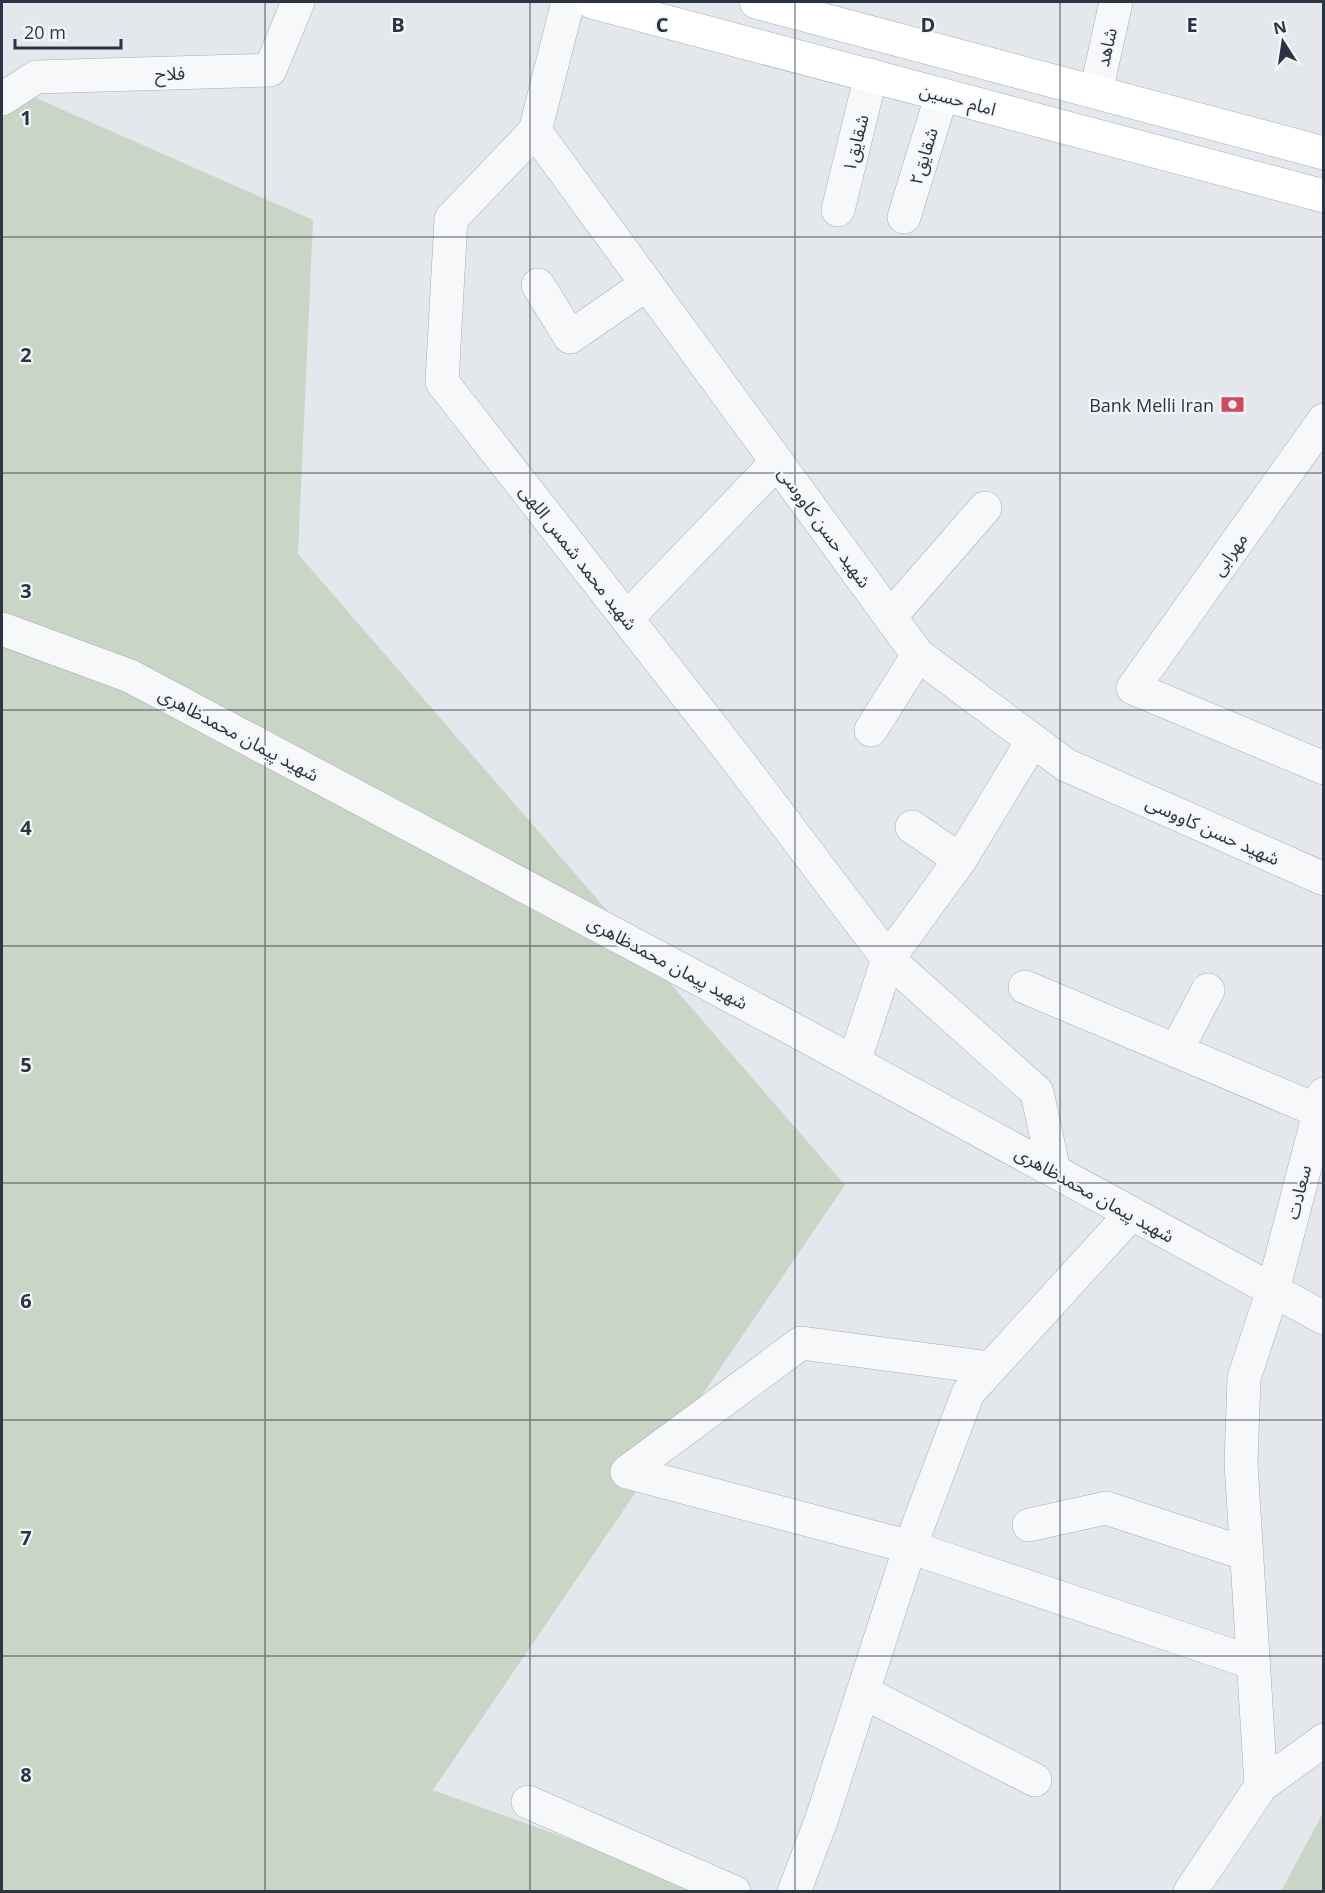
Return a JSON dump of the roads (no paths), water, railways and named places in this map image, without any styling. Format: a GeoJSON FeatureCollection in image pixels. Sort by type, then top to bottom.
{"type":"FeatureCollection","features":[{"type":"Feature","properties":{"kind":"main road","name":"امام حسین"},"geometry":{"type":"LineString","coordinates":[[591,2],[1323,196]]}},
{"type":"Feature","properties":{"kind":"main road"},"geometry":{"type":"LineString","coordinates":[[760,2],[1323,153]]}},
{"type":"Feature","properties":{"kind":"street","name":"فلاح"},"geometry":{"type":"LineString","coordinates":[[2,99],[36,77],[270,70],[298,2]]}},
{"type":"Feature","properties":{"kind":"street"},"geometry":{"type":"LineString","coordinates":[[535,131],[568,2]]}},
{"type":"Feature","properties":{"kind":"street","name":"شاهد"},"geometry":{"type":"LineString","coordinates":[[1096,92],[1116,2]]}},
{"type":"Feature","properties":{"kind":"street","name":"شقایق۱"},"geometry":{"type":"LineString","coordinates":[[838,210],[871,75]]}},
{"type":"Feature","properties":{"kind":"street","name":"شقایق۲"},"geometry":{"type":"LineString","coordinates":[[904,217],[942,94]]}},
{"type":"Feature","properties":{"kind":"street","name":"شهید حسن کاووسی"},"geometry":{"type":"LineString","coordinates":[[535,131],[918,655],[1066,765],[1323,879]]}},
{"type":"Feature","properties":{"kind":"street","name":"شهید محمد شمس اللهی"},"geometry":{"type":"LineString","coordinates":[[535,131],[452,219],[442,382],[746,771],[888,959],[1037,1092],[1054,1171]]}},
{"type":"Feature","properties":{"kind":"street"},"geometry":{"type":"LineString","coordinates":[[538,285],[570,337],[647,284]]}},
{"type":"Feature","properties":{"kind":"street","name":"مهرابی"},"geometry":{"type":"LineString","coordinates":[[1323,420],[1133,688],[1323,768]]}},
{"type":"Feature","properties":{"kind":"street"},"geometry":{"type":"LineString","coordinates":[[627,618],[777,462]]}},
{"type":"Feature","properties":{"kind":"street"},"geometry":{"type":"LineString","coordinates":[[890,617],[985,508]]}},
{"type":"Feature","properties":{"kind":"street","name":"شهید پیمان محمدظاهری"},"geometry":{"type":"LineString","coordinates":[[2,629],[130,676],[854,1062],[1323,1318]]}},
{"type":"Feature","properties":{"kind":"street"},"geometry":{"type":"LineString","coordinates":[[872,730],[918,655]]}},
{"type":"Feature","properties":{"kind":"street"},"geometry":{"type":"LineString","coordinates":[[854,1062],[888,959],[960,860],[1032,740]]}},
{"type":"Feature","properties":{"kind":"street"},"geometry":{"type":"LineString","coordinates":[[912,827],[960,860]]}},
{"type":"Feature","properties":{"kind":"street"},"geometry":{"type":"LineString","coordinates":[[1024,987],[1176,1051],[1321,1103]]}},
{"type":"Feature","properties":{"kind":"street"},"geometry":{"type":"LineString","coordinates":[[1176,1051],[1208,990]]}},
{"type":"Feature","properties":{"kind":"street","name":"سعادت"},"geometry":{"type":"LineString","coordinates":[[1261,1786],[1241,1463],[1244,1377],[1273,1290],[1321,1103]]}},
{"type":"Feature","properties":{"kind":"street"},"geometry":{"type":"LineString","coordinates":[[794,1892],[821,1821],[910,1547],[968,1393],[1132,1214]]}},
{"type":"Feature","properties":{"kind":"street"},"geometry":{"type":"LineString","coordinates":[[990,1368],[801,1343],[627,1472],[910,1547],[1254,1663]]}},
{"type":"Feature","properties":{"kind":"street"},"geometry":{"type":"LineString","coordinates":[[1029,1525],[1106,1508],[1246,1554]]}},
{"type":"Feature","properties":{"kind":"street"},"geometry":{"type":"LineString","coordinates":[[863,1692],[1035,1780]]}},
{"type":"Feature","properties":{"kind":"street"},"geometry":{"type":"LineString","coordinates":[[1190,1892],[1261,1786],[1323,1740]]}},
{"type":"Feature","properties":{"kind":"street"},"geometry":{"type":"LineString","coordinates":[[528,1802],[734,1892]]}},
{"type":"Feature","properties":{"kind":"place","name":"Bank Melli Iran"},"geometry":{"type":"Point","coordinates":[1232,405]}}]}
